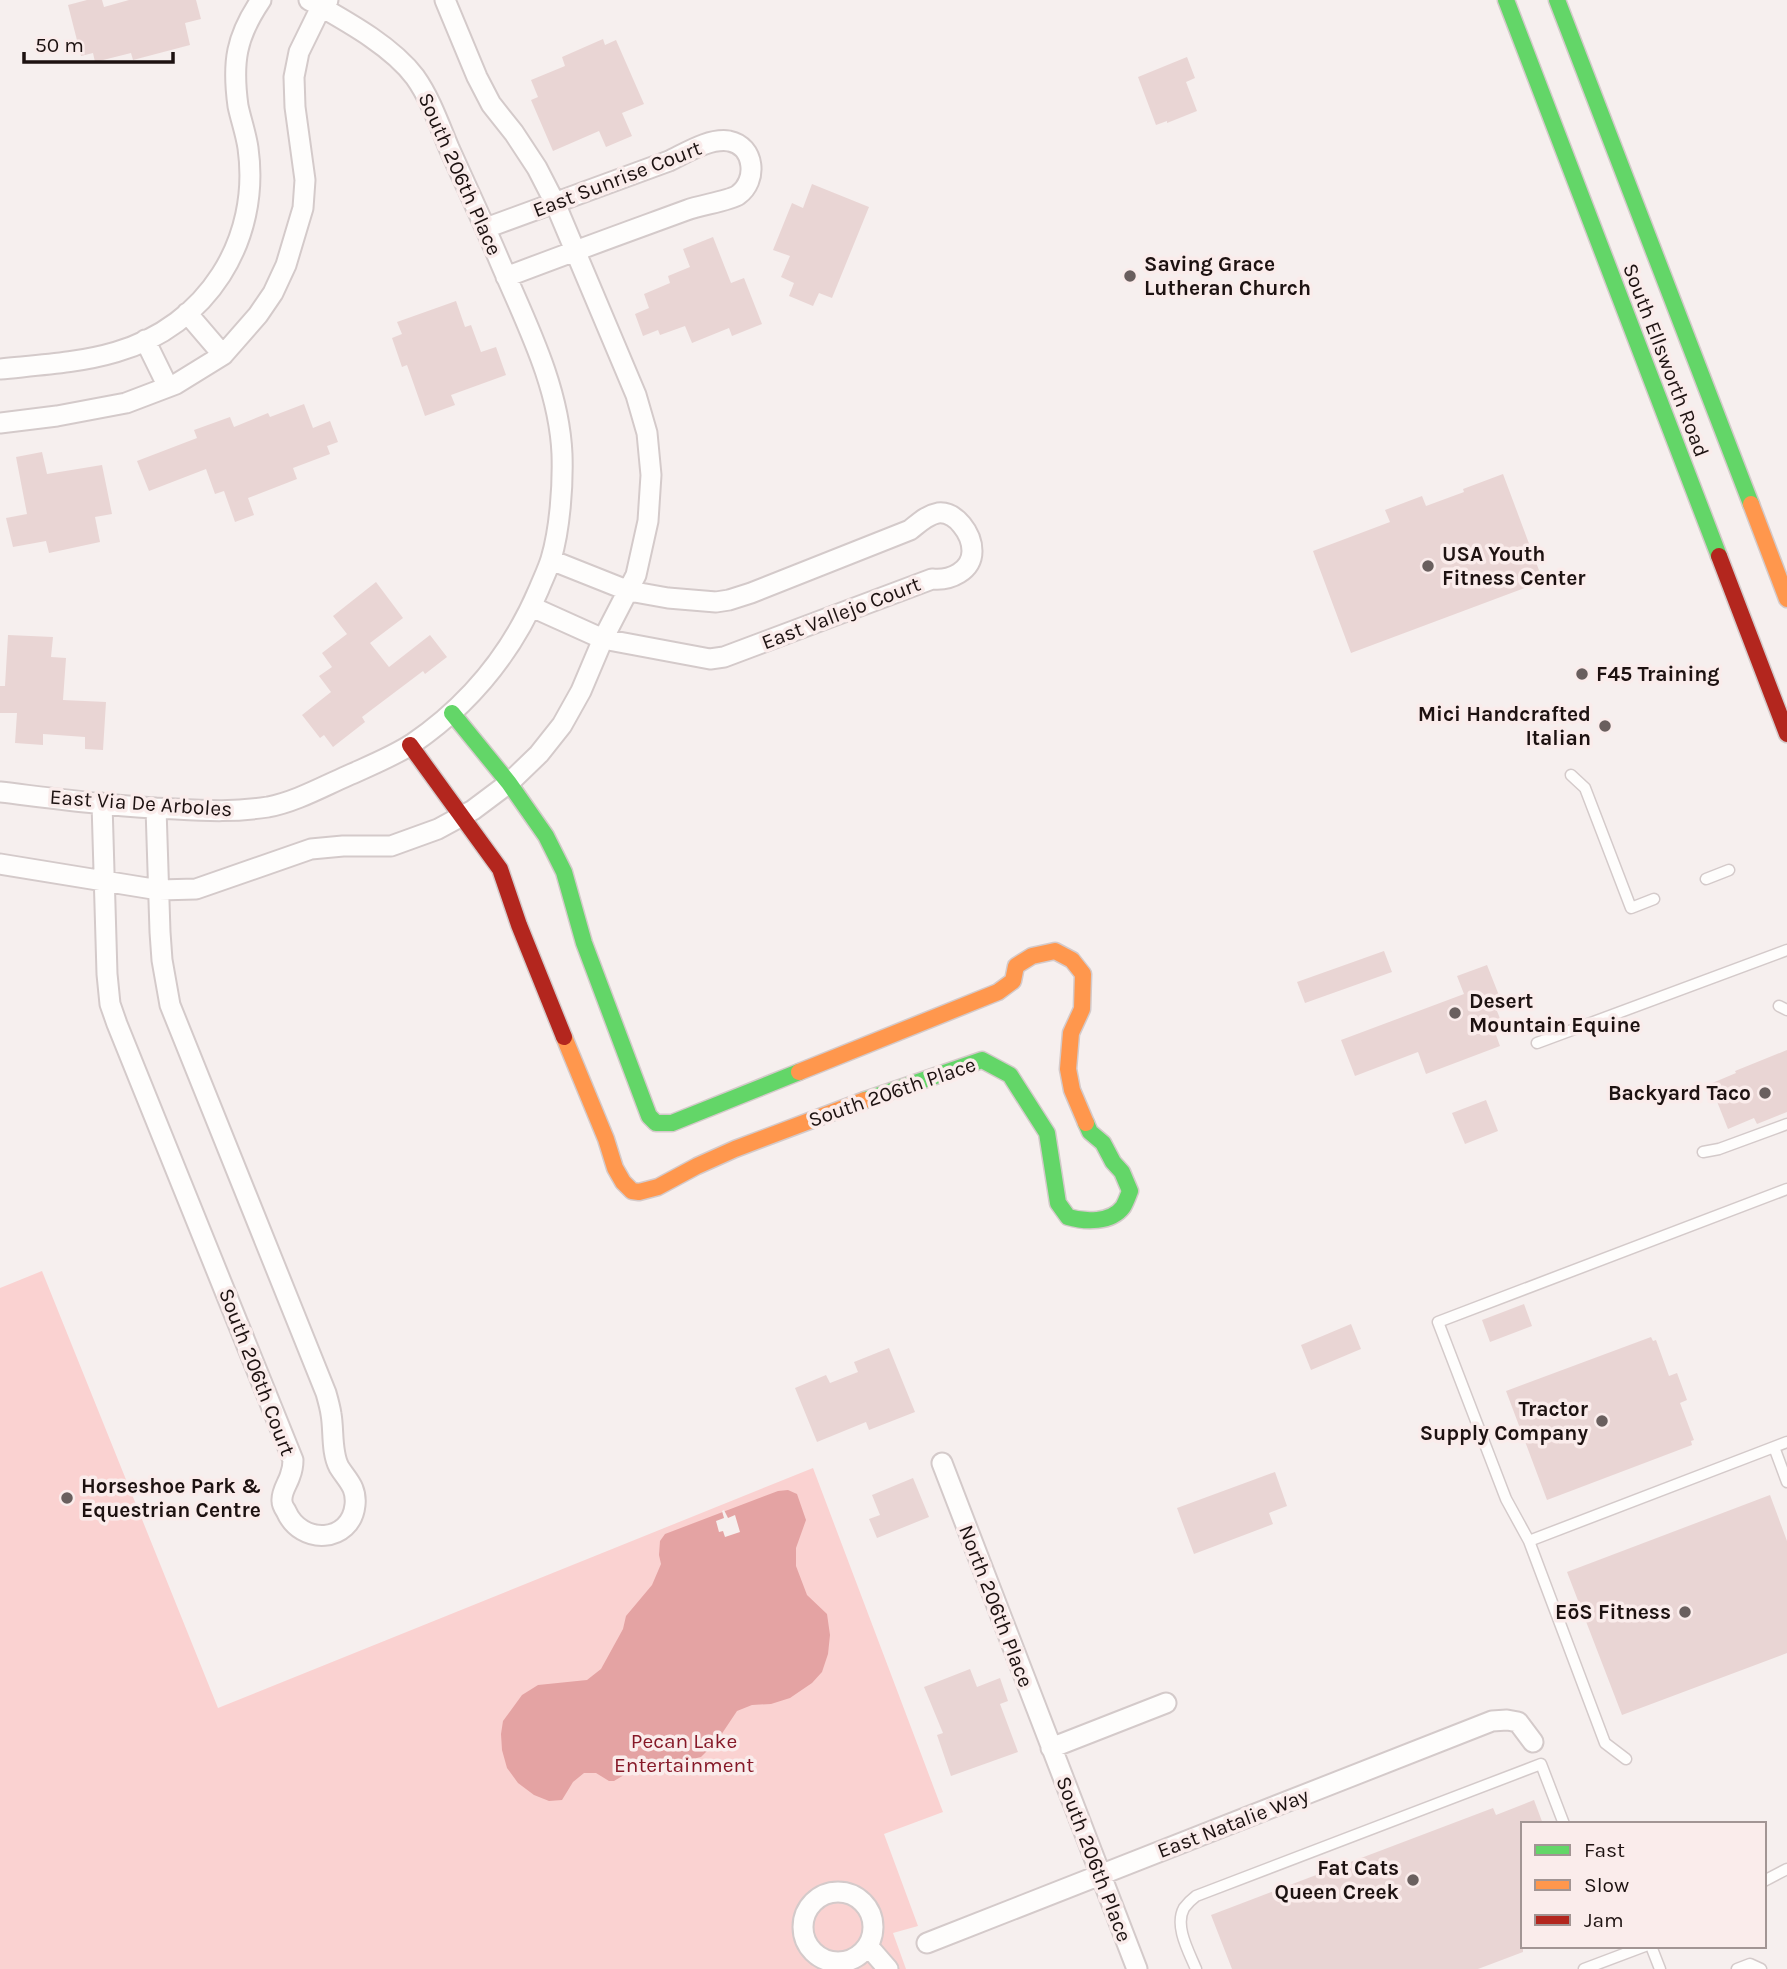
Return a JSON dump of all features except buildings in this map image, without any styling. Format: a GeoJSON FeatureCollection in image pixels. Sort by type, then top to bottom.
{"type":"FeatureCollection","features":[{"type":"Feature","properties":{"kind":"street"},"geometry":{"type":"LineString","coordinates":[[0,369],[85,359],[118,352],[174,324],[218,282],[240,239],[248,214],[250,170],[248,146],[239,108],[236,54],[240,35],[261,0]]}},
{"type":"Feature","properties":{"kind":"street"},"geometry":{"type":"LineString","coordinates":[[0,864],[159,890],[196,889],[311,849],[391,846],[438,830],[473,810],[509,783],[562,725],[581,691],[603,639],[636,575],[648,520],[651,475],[647,433],[636,395],[555,204],[537,168],[492,104],[477,77],[445,0]]}},
{"type":"Feature","properties":{"kind":"street","name":"South Ellsworth Road"},"geometry":{"type":"LineString","coordinates":[[1506,0],[1684,444],[1787,734]]}},
{"type":"Feature","properties":{"kind":"street","name":"South Ellsworth Road"},"geometry":{"type":"LineString","coordinates":[[1557,0],[1715,427],[1787,599]]}},
{"type":"Feature","properties":{"kind":"street"},"geometry":{"type":"LineString","coordinates":[[0,423],[127,403],[176,384],[223,355],[258,315],[286,265],[303,208],[305,180],[295,107],[294,77],[299,51],[319,2]]}},
{"type":"Feature","properties":{"kind":"street","name":"South 206th Place"},"geometry":{"type":"LineString","coordinates":[[319,2],[394,55],[414,76],[428,100],[506,277]]}},
{"type":"Feature","properties":{"kind":"street","name":"East Sunrise Court"},"geometry":{"type":"LineString","coordinates":[[486,228],[715,142],[739,144],[747,153],[751,167],[749,184],[737,196],[696,207],[506,277]]}},
{"type":"Feature","properties":{"kind":"street","name":"East Via De Arboles"},"geometry":{"type":"LineString","coordinates":[[0,792],[156,808],[229,812],[272,806],[374,764],[410,745],[452,713],[496,667],[531,607],[551,560],[561,490],[562,452],[548,381],[537,348],[506,277]]}},
{"type":"Feature","properties":{"kind":"street"},"geometry":{"type":"LineString","coordinates":[[187,313],[223,355]]}},
{"type":"Feature","properties":{"kind":"street"},"geometry":{"type":"LineString","coordinates":[[145,340],[168,387]]}},
{"type":"Feature","properties":{"kind":"street","name":"East Vallejo Court"},"geometry":{"type":"LineString","coordinates":[[531,607],[603,639],[710,659],[724,657],[932,579],[954,578],[967,565],[972,551],[954,517],[938,513],[929,516],[911,530],[729,600],[716,602],[668,598],[629,590],[551,560]]}},
{"type":"Feature","properties":{"kind":"street"},"geometry":{"type":"LineString","coordinates":[[452,713],[509,783]]}},
{"type":"Feature","properties":{"kind":"street"},"geometry":{"type":"LineString","coordinates":[[410,745],[462,816]]}},
{"type":"Feature","properties":{"kind":"street","name":"South 206th Place"},"geometry":{"type":"LineString","coordinates":[[462,816],[500,869],[519,925],[617,1171],[624,1185],[632,1192],[657,1188],[692,1167],[745,1144],[982,1060],[1010,1074],[1046,1133],[1058,1203],[1068,1217],[1091,1222],[1110,1216],[1124,1207],[1130,1191],[1122,1172],[1103,1143],[1090,1132],[1072,1090],[1068,1069],[1071,1033],[1082,1009],[1083,974],[1072,960],[1055,951],[1032,956],[1016,966],[1013,981],[998,992],[672,1123],[656,1123],[649,1116],[589,955],[564,872],[546,836],[509,783]]}},
{"type":"Feature","properties":{"kind":"street","name":"South 206th Court"},"geometry":{"type":"LineString","coordinates":[[102,803],[110,1004],[293,1460],[292,1474],[285,1486],[282,1501],[289,1519],[299,1530],[312,1535],[326,1535],[339,1531],[350,1520],[355,1507],[355,1494],[347,1476],[338,1466],[326,1393],[170,1005],[162,961],[156,808]]}},
{"type":"Feature","properties":{"kind":"street","name":"North 206th Place"},"geometry":{"type":"LineString","coordinates":[[942,1463],[1051,1748]]}},
{"type":"Feature","properties":{"kind":"street"},"geometry":{"type":"LineString","coordinates":[[1051,1748],[1166,1703]]}},
{"type":"Feature","properties":{"kind":"street","name":"East Natalie Way"},"geometry":{"type":"LineString","coordinates":[[927,1943],[1492,1721],[1518,1722],[1533,1742]]}},
{"type":"Feature","properties":{"kind":"street","name":"South 206th Place"},"geometry":{"type":"LineString","coordinates":[[1051,1748],[1137,1969]]}},
{"type":"Feature","properties":{"kind":"street"},"geometry":{"type":"LineString","coordinates":[[868,1946],[888,1969]]}},
{"type":"Feature","properties":{"kind":"lane"},"geometry":{"type":"LineString","coordinates":[[1572,775],[1585,788],[1631,908],[1654,899]]}},
{"type":"Feature","properties":{"kind":"lane"},"geometry":{"type":"LineString","coordinates":[[1706,879],[1729,870]]}},
{"type":"Feature","properties":{"kind":"lane"},"geometry":{"type":"LineString","coordinates":[[1537,1042],[1787,950]]}},
{"type":"Feature","properties":{"kind":"lane"},"geometry":{"type":"LineString","coordinates":[[1703,1152],[1719,1149],[1787,1124]]}},
{"type":"Feature","properties":{"kind":"lane"},"geometry":{"type":"LineString","coordinates":[[1626,1759],[1605,1743],[1529,1541],[1506,1499],[1438,1322],[1787,1189]]}},
{"type":"Feature","properties":{"kind":"lane"},"geometry":{"type":"LineString","coordinates":[[1529,1541],[1787,1442]]}},
{"type":"Feature","properties":{"kind":"lane"},"geometry":{"type":"LineString","coordinates":[[1773,1447],[1787,1482]]}},
{"type":"Feature","properties":{"kind":"lane"},"geometry":{"type":"LineString","coordinates":[[1533,1742],[1563,1822]]}},
{"type":"Feature","properties":{"kind":"lane"},"geometry":{"type":"LineString","coordinates":[[1196,1969],[1180,1920],[1184,1907],[1196,1896],[1541,1764]]}},
{"type":"Feature","properties":{"kind":"lane"},"geometry":{"type":"LineString","coordinates":[[1766,1880],[1787,1868]]}},
{"type":"Feature","properties":{"kind":"lane"},"geometry":{"type":"LineString","coordinates":[[1614,1948],[1617,1957]]}},
{"type":"Feature","properties":{"kind":"lane"},"geometry":{"type":"LineString","coordinates":[[1584,1969],[1640,1948]]}},
{"type":"Feature","properties":{"kind":"lane"},"geometry":{"type":"LineString","coordinates":[[1652,1948],[1660,1969]]}},
{"type":"Feature","properties":{"kind":"lane"},"geometry":{"type":"LineString","coordinates":[[1737,1969],[1750,1964],[1761,1969]]}},
{"type":"Feature","properties":{"kind":"green space","name":"Pecan Lake Entertainment"},"geometry":{"type":"Polygon","coordinates":[[[42,1271],[218,1708],[813,1468],[943,1812],[884,1834],[918,1926],[893,1933],[906,1969],[0,1969],[0,1288],[42,1271]]]}},
{"type":"Feature","properties":{"kind":"shaded area"},"geometry":{"type":"Polygon","coordinates":[[[788,1490],[797,1494],[806,1520],[796,1548],[796,1566],[807,1595],[827,1614],[830,1635],[822,1672],[812,1683],[790,1698],[771,1704],[752,1705],[737,1711],[717,1741],[701,1757],[676,1763],[639,1766],[614,1781],[596,1773],[584,1773],[573,1782],[562,1800],[549,1801],[534,1795],[518,1783],[507,1768],[502,1750],[503,1721],[522,1695],[538,1685],[587,1680],[601,1669],[623,1629],[626,1616],[652,1585],[661,1564],[660,1541],[665,1534],[778,1491],[788,1490]]]}},
{"type":"Feature","properties":{"kind":"pier"},"geometry":{"type":"Polygon","coordinates":[[[724,1510],[728,1518],[735,1515],[740,1532],[725,1537],[723,1531],[719,1532],[716,1521],[724,1518],[724,1510]]]}},
{"type":"Feature","properties":{"kind":"traffic: fast"},"geometry":{"type":"LineString","coordinates":[[1506,0],[1719,556]]}},
{"type":"Feature","properties":{"kind":"traffic: fast"},"geometry":{"type":"LineString","coordinates":[[1557,0],[1751,504]]}},
{"type":"Feature","properties":{"kind":"traffic: fast"},"geometry":{"type":"LineString","coordinates":[[452,713],[509,783],[546,836],[564,872],[584,943],[649,1116],[656,1123],[672,1123],[799,1072]]}},
{"type":"Feature","properties":{"kind":"traffic: fast"},"geometry":{"type":"LineString","coordinates":[[865,1100],[982,1060],[1010,1075],[1047,1133],[1058,1203],[1068,1217],[1082,1220],[1105,1219],[1123,1207],[1130,1191],[1122,1172],[1103,1143],[1090,1132],[1086,1123]]}},
{"type":"Feature","properties":{"kind":"traffic: slow"},"geometry":{"type":"LineString","coordinates":[[1751,504],[1787,599]]}},
{"type":"Feature","properties":{"kind":"traffic: slow"},"geometry":{"type":"LineString","coordinates":[[799,1072],[998,992],[1013,981],[1016,966],[1032,956],[1055,951],[1072,960],[1083,974],[1082,1009],[1071,1033],[1068,1069],[1072,1090],[1086,1123]]}},
{"type":"Feature","properties":{"kind":"traffic: slow"},"geometry":{"type":"LineString","coordinates":[[564,1037],[606,1139],[615,1168],[632,1191],[658,1187],[735,1149],[865,1100]]}},
{"type":"Feature","properties":{"kind":"traffic: jam"},"geometry":{"type":"LineString","coordinates":[[1719,556],[1787,734]]}},
{"type":"Feature","properties":{"kind":"traffic: jam"},"geometry":{"type":"LineString","coordinates":[[410,745],[500,869],[519,925],[564,1037]]}},
{"type":"Feature","properties":{"kind":"place","name":"Saving Grace Lutheran Church"},"geometry":{"type":"Point","coordinates":[1130,276]}},
{"type":"Feature","properties":{"kind":"place","name":"USA Youth Fitness Center"},"geometry":{"type":"Point","coordinates":[1428,566]}},
{"type":"Feature","properties":{"kind":"place","name":"F45 Training"},"geometry":{"type":"Point","coordinates":[1582,674]}},
{"type":"Feature","properties":{"kind":"place","name":"Mici Handcrafted Italian"},"geometry":{"type":"Point","coordinates":[1605,726]}},
{"type":"Feature","properties":{"kind":"place","name":"Desert Mountain Equine"},"geometry":{"type":"Point","coordinates":[1455,1013]}},
{"type":"Feature","properties":{"kind":"place","name":"Backyard Taco"},"geometry":{"type":"Point","coordinates":[1765,1093]}},
{"type":"Feature","properties":{"kind":"place","name":"Tractor Supply Company"},"geometry":{"type":"Point","coordinates":[1602,1421]}},
{"type":"Feature","properties":{"kind":"place","name":"Horseshoe Park & Equestrian Centre"},"geometry":{"type":"Point","coordinates":[67,1498]}},
{"type":"Feature","properties":{"kind":"place","name":"EōS Fitness"},"geometry":{"type":"Point","coordinates":[1685,1612]}},
{"type":"Feature","properties":{"kind":"place","name":"Fat Cats Queen Creek"},"geometry":{"type":"Point","coordinates":[1413,1880]}}]}
